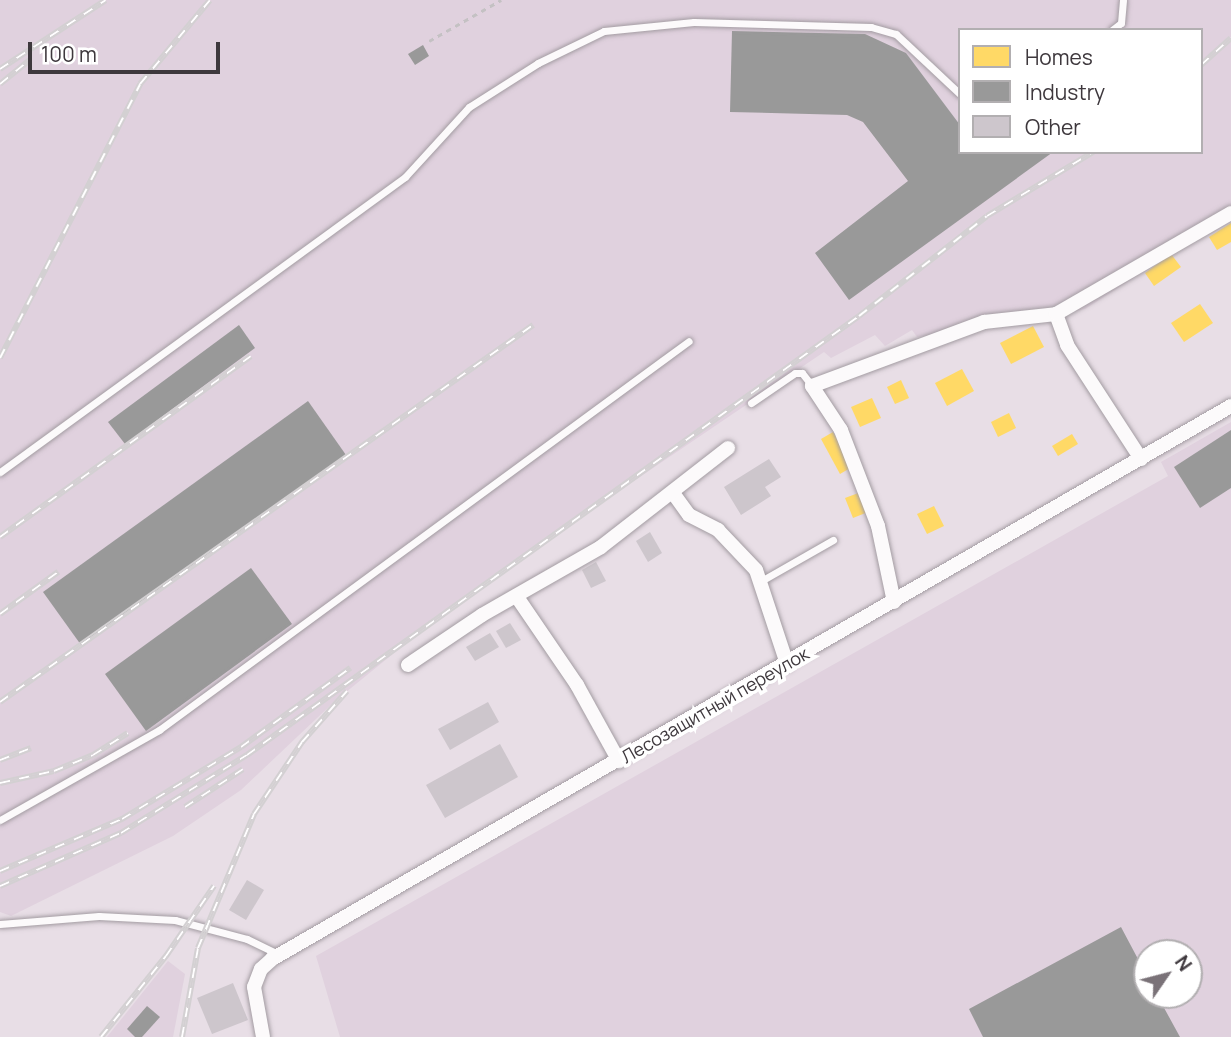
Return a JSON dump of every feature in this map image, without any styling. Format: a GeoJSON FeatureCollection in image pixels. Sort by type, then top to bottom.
{"type":"FeatureCollection","features":[{"type":"Feature","properties":{"kind":"street"},"geometry":{"type":"LineString","coordinates":[[894,602],[877,527],[841,430],[812,386],[984,322],[1056,314],[1231,213]]}},
{"type":"Feature","properties":{"kind":"street"},"geometry":{"type":"LineString","coordinates":[[1056,314],[1067,345],[1141,459]]}},
{"type":"Feature","properties":{"kind":"street","name":"Лесозащитный переулок"},"geometry":{"type":"LineString","coordinates":[[263,1037],[254,987],[261,969],[279,955],[1231,406]]}},
{"type":"Feature","properties":{"kind":"street"},"geometry":{"type":"LineString","coordinates":[[408,665],[601,547],[728,449]]}},
{"type":"Feature","properties":{"kind":"street"},"geometry":{"type":"LineString","coordinates":[[673,493],[689,515],[718,530],[761,581],[787,664]]}},
{"type":"Feature","properties":{"kind":"street"},"geometry":{"type":"LineString","coordinates":[[517,597],[577,685],[619,761]]}},
{"type":"Feature","properties":{"kind":"lane"},"geometry":{"type":"LineString","coordinates":[[1115,28],[1121,23],[1126,1]]}},
{"type":"Feature","properties":{"kind":"lane"},"geometry":{"type":"LineString","coordinates":[[0,472],[405,177],[469,107],[538,63],[604,31],[694,22],[871,27],[896,34],[958,92]]}},
{"type":"Feature","properties":{"kind":"lane"},"geometry":{"type":"LineString","coordinates":[[0,820],[159,730],[689,341]]}},
{"type":"Feature","properties":{"kind":"lane"},"geometry":{"type":"LineString","coordinates":[[751,403],[795,373],[802,373],[812,386]]}},
{"type":"Feature","properties":{"kind":"lane"},"geometry":{"type":"LineString","coordinates":[[761,581],[833,540]]}},
{"type":"Feature","properties":{"kind":"lane"},"geometry":{"type":"LineString","coordinates":[[0,924],[99,916],[175,920],[247,939],[279,955]]}},
{"type":"Feature","properties":{"kind":"path"},"geometry":{"type":"LineString","coordinates":[[429,41],[501,0]]}},
{"type":"Feature","properties":{"kind":"shaded area"},"geometry":{"type":"Polygon","coordinates":[[[0,0],[1231,0],[1231,216],[1085,309],[1014,325],[917,337],[912,330],[885,346],[875,335],[831,358],[824,352],[463,597],[335,701],[241,790],[173,836],[11,916],[0,912],[0,0]]]}},
{"type":"Feature","properties":{"kind":"shaded area"},"geometry":{"type":"Polygon","coordinates":[[[1231,422],[1231,1037],[340,1037],[316,956],[1168,476],[1161,462],[1231,422]]]}},
{"type":"Feature","properties":{"kind":"shaded area"},"geometry":{"type":"Polygon","coordinates":[[[168,961],[185,974],[173,1037],[107,1037],[168,961]]]}},
{"type":"Feature","properties":{"kind":"building: Homes"},"geometry":{"type":"Polygon","coordinates":[[[1231,223],[1231,242],[1217,250],[1209,237],[1231,223]]]}},
{"type":"Feature","properties":{"kind":"building: Homes"},"geometry":{"type":"Polygon","coordinates":[[[1171,254],[1181,267],[1154,286],[1145,273],[1171,254]]]}},
{"type":"Feature","properties":{"kind":"building: Homes"},"geometry":{"type":"Polygon","coordinates":[[[1200,304],[1213,323],[1184,342],[1171,323],[1200,304]]]}},
{"type":"Feature","properties":{"kind":"building: Homes"},"geometry":{"type":"Polygon","coordinates":[[[1033,326],[1044,347],[1011,364],[1000,343],[1033,326]]]}},
{"type":"Feature","properties":{"kind":"building: Homes"},"geometry":{"type":"Polygon","coordinates":[[[962,369],[974,391],[947,406],[935,383],[962,369]]]}},
{"type":"Feature","properties":{"kind":"building: Homes"},"geometry":{"type":"Polygon","coordinates":[[[901,380],[909,398],[895,404],[887,387],[901,380]]]}},
{"type":"Feature","properties":{"kind":"building: Homes"},"geometry":{"type":"Polygon","coordinates":[[[872,398],[881,418],[860,427],[851,407],[872,398]]]}},
{"type":"Feature","properties":{"kind":"building: Homes"},"geometry":{"type":"Polygon","coordinates":[[[1009,413],[1016,428],[998,437],[991,422],[1009,413]]]}},
{"type":"Feature","properties":{"kind":"building: Homes"},"geometry":{"type":"Polygon","coordinates":[[[833,432],[852,467],[840,474],[821,439],[833,432]]]}},
{"type":"Feature","properties":{"kind":"building: Homes"},"geometry":{"type":"Polygon","coordinates":[[[1072,434],[1078,444],[1058,456],[1052,446],[1072,434]]]}},
{"type":"Feature","properties":{"kind":"building: Homes"},"geometry":{"type":"Polygon","coordinates":[[[861,492],[868,512],[853,518],[845,498],[861,492]]]}},
{"type":"Feature","properties":{"kind":"building: Homes"},"geometry":{"type":"Polygon","coordinates":[[[934,506],[944,526],[927,534],[917,514],[934,506]]]}},
{"type":"Feature","properties":{"kind":"building: Industry"},"geometry":{"type":"Polygon","coordinates":[[[732,31],[865,34],[906,53],[958,122],[958,154],[1050,154],[849,300],[815,253],[908,181],[863,122],[847,115],[730,112],[732,31]]]}},
{"type":"Feature","properties":{"kind":"building: Industry"},"geometry":{"type":"Polygon","coordinates":[[[423,45],[429,56],[415,65],[408,54],[423,45]]]}},
{"type":"Feature","properties":{"kind":"building: Industry"},"geometry":{"type":"Polygon","coordinates":[[[239,325],[255,348],[125,444],[108,422],[239,325]]]}},
{"type":"Feature","properties":{"kind":"building: Industry"},"geometry":{"type":"Polygon","coordinates":[[[308,401],[346,455],[81,645],[43,592],[308,401]]]}},
{"type":"Feature","properties":{"kind":"building: Industry"},"geometry":{"type":"Polygon","coordinates":[[[1231,430],[1231,488],[1200,508],[1174,467],[1231,430]]]}},
{"type":"Feature","properties":{"kind":"building: Industry"},"geometry":{"type":"Polygon","coordinates":[[[251,568],[292,624],[146,731],[105,674],[251,568]]]}},
{"type":"Feature","properties":{"kind":"building: Industry"},"geometry":{"type":"Polygon","coordinates":[[[1121,927],[1133,950],[1133,1009],[1165,1009],[1180,1037],[983,1037],[969,1009],[1121,927]]]}},
{"type":"Feature","properties":{"kind":"building: Industry"},"geometry":{"type":"Polygon","coordinates":[[[147,1006],[160,1017],[142,1037],[135,1037],[127,1029],[147,1006]]]}},
{"type":"Feature","properties":{"kind":"building: Other"},"geometry":{"type":"Polygon","coordinates":[[[769,459],[781,477],[765,487],[771,496],[741,515],[724,487],[769,459]]]}},
{"type":"Feature","properties":{"kind":"building: Other"},"geometry":{"type":"Polygon","coordinates":[[[650,532],[662,553],[648,562],[636,541],[650,532]]]}},
{"type":"Feature","properties":{"kind":"building: Other"},"geometry":{"type":"Polygon","coordinates":[[[596,562],[606,581],[591,588],[582,570],[596,562]]]}},
{"type":"Feature","properties":{"kind":"building: Other"},"geometry":{"type":"Polygon","coordinates":[[[510,623],[521,640],[506,648],[496,631],[510,623]]]}},
{"type":"Feature","properties":{"kind":"building: Other"},"geometry":{"type":"Polygon","coordinates":[[[490,633],[499,647],[475,661],[466,647],[490,633]]]}},
{"type":"Feature","properties":{"kind":"building: Other"},"geometry":{"type":"Polygon","coordinates":[[[488,702],[499,722],[450,750],[438,729],[488,702]]]}},
{"type":"Feature","properties":{"kind":"building: Other"},"geometry":{"type":"Polygon","coordinates":[[[500,744],[518,777],[445,818],[426,785],[500,744]]]}},
{"type":"Feature","properties":{"kind":"building: Other"},"geometry":{"type":"Polygon","coordinates":[[[247,880],[264,890],[246,920],[229,910],[247,880]]]}},
{"type":"Feature","properties":{"kind":"building: Other"},"geometry":{"type":"Polygon","coordinates":[[[233,983],[248,1020],[212,1034],[197,998],[233,983]]]}},
{"type":"Feature","properties":{"kind":"railway"},"geometry":{"type":"LineString","coordinates":[[0,69],[106,0]]}},
{"type":"Feature","properties":{"kind":"railway"},"geometry":{"type":"LineString","coordinates":[[0,358],[140,84],[210,0]]}},
{"type":"Feature","properties":{"kind":"railway"},"geometry":{"type":"LineString","coordinates":[[1203,63],[1231,38]]}},
{"type":"Feature","properties":{"kind":"railway"},"geometry":{"type":"LineString","coordinates":[[0,84],[30,60]]}},
{"type":"Feature","properties":{"kind":"railway"},"geometry":{"type":"LineString","coordinates":[[0,886],[121,833],[247,755],[859,316],[987,216],[1090,154]]}},
{"type":"Feature","properties":{"kind":"railway"},"geometry":{"type":"LineString","coordinates":[[0,702],[533,325]]}},
{"type":"Feature","properties":{"kind":"railway"},"geometry":{"type":"LineString","coordinates":[[0,537],[251,356]]}},
{"type":"Feature","properties":{"kind":"railway"},"geometry":{"type":"LineString","coordinates":[[0,614],[58,572]]}},
{"type":"Feature","properties":{"kind":"railway"},"geometry":{"type":"LineString","coordinates":[[0,871],[122,819],[241,747],[350,668]]}},
{"type":"Feature","properties":{"kind":"railway"},"geometry":{"type":"LineString","coordinates":[[182,1037],[198,948],[254,814],[302,742],[347,691]]}},
{"type":"Feature","properties":{"kind":"railway"},"geometry":{"type":"LineString","coordinates":[[0,783],[54,771],[93,755],[128,733]]}},
{"type":"Feature","properties":{"kind":"railway"},"geometry":{"type":"LineString","coordinates":[[0,760],[31,748]]}},
{"type":"Feature","properties":{"kind":"railway"},"geometry":{"type":"LineString","coordinates":[[185,807],[243,769]]}},
{"type":"Feature","properties":{"kind":"railway"},"geometry":{"type":"LineString","coordinates":[[101,1037],[166,956],[214,886]]}}]}
